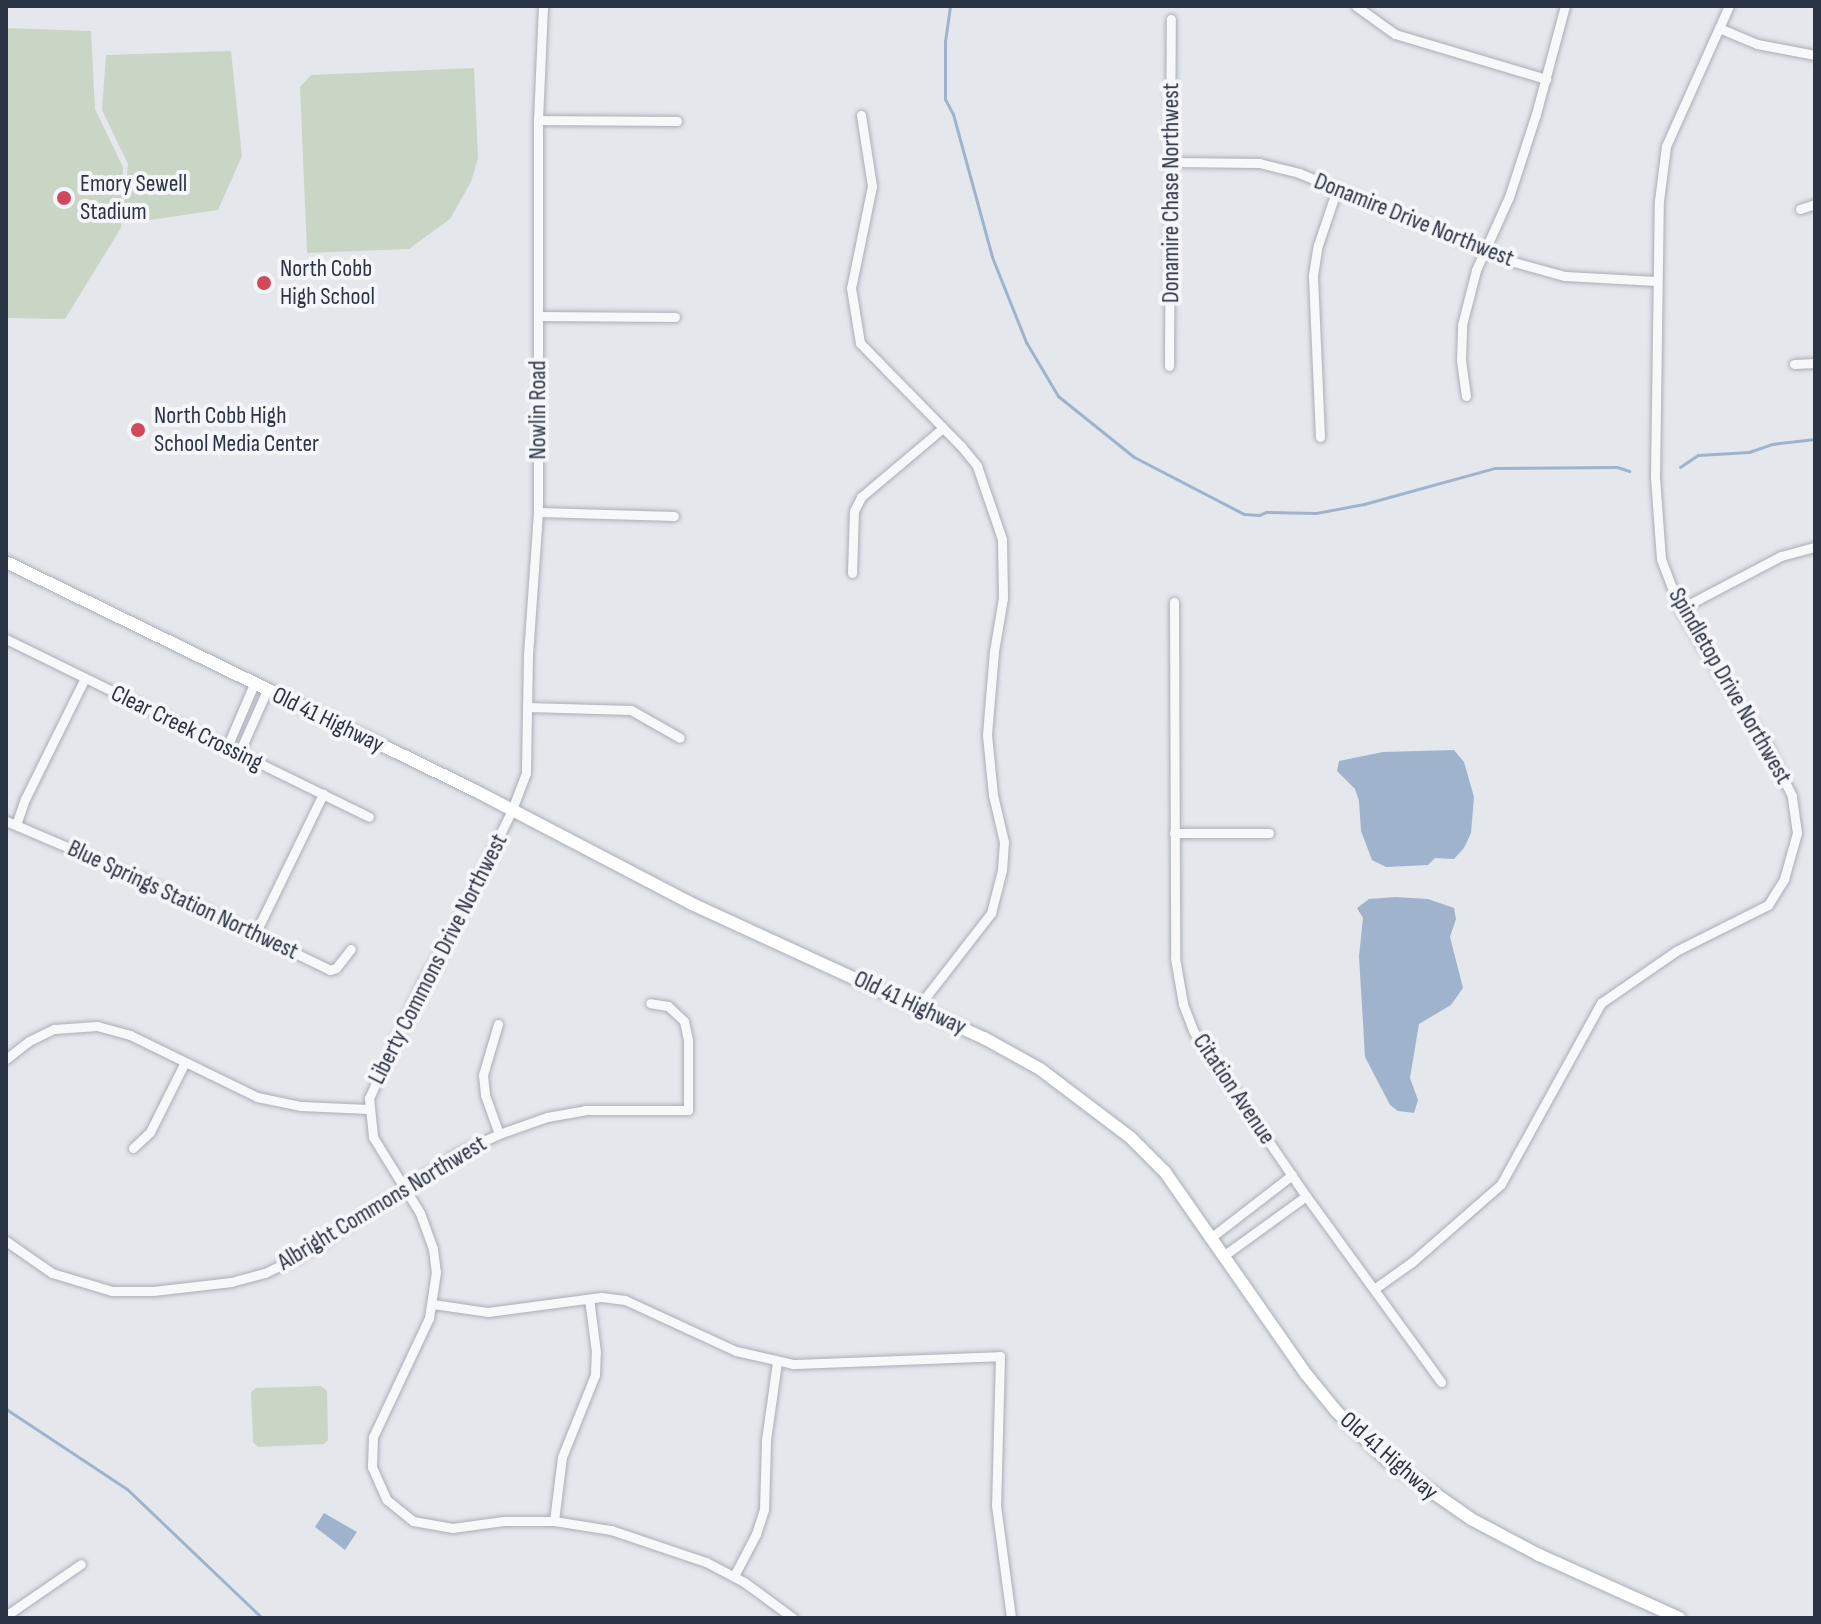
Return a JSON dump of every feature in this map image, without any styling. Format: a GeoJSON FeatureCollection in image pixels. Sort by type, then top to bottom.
{"type":"FeatureCollection","features":[{"type":"Feature","properties":{"kind":"main road","name":"Old 41 Highway"},"geometry":{"type":"LineString","coordinates":[[6,562],[512,810],[690,903],[918,1007],[1040,1069],[1130,1137],[1165,1172],[1226,1254],[1278,1335],[1337,1412],[1412,1480],[1471,1519],[1539,1555],[1679,1618]]}},
{"type":"Feature","properties":{"kind":"street","name":"Nowlin Road"},"geometry":{"type":"LineString","coordinates":[[512,810],[526,773],[538,512],[538,120],[543,6]]}},
{"type":"Feature","properties":{"kind":"street"},"geometry":{"type":"LineString","coordinates":[[1466,396],[1461,360],[1462,325],[1476,270],[1509,197],[1565,6]]}},
{"type":"Feature","properties":{"kind":"street","name":"Spindletop Drive Northwest"},"geometry":{"type":"LineString","coordinates":[[1374,1289],[1412,1262],[1501,1184],[1601,1003],[1676,951],[1768,905],[1784,879],[1797,833],[1792,796],[1767,745],[1725,684],[1680,609],[1661,559],[1655,477],[1659,201],[1666,146],[1729,6]]}},
{"type":"Feature","properties":{"kind":"street"},"geometry":{"type":"LineString","coordinates":[[1361,8],[1395,34],[1546,79]]}},
{"type":"Feature","properties":{"kind":"street","name":"Donamire Chase Northwest"},"geometry":{"type":"LineString","coordinates":[[1169,366],[1173,162],[1171,19]]}},
{"type":"Feature","properties":{"kind":"street"},"geometry":{"type":"LineString","coordinates":[[1719,28],[1757,44],[1815,55]]}},
{"type":"Feature","properties":{"kind":"street"},"geometry":{"type":"LineString","coordinates":[[861,115],[872,186],[851,288],[860,343],[977,466],[1002,539],[1003,598],[987,735],[993,795],[1004,842],[1002,870],[991,913],[918,1007]]}},
{"type":"Feature","properties":{"kind":"street"},"geometry":{"type":"LineString","coordinates":[[538,120],[677,121]]}},
{"type":"Feature","properties":{"kind":"street","name":"Donamire Drive Northwest"},"geometry":{"type":"LineString","coordinates":[[1173,162],[1259,163],[1299,173],[1510,261],[1565,276],[1656,281]]}},
{"type":"Feature","properties":{"kind":"street"},"geometry":{"type":"LineString","coordinates":[[1320,437],[1313,275],[1337,189]]}},
{"type":"Feature","properties":{"kind":"street"},"geometry":{"type":"LineString","coordinates":[[1800,209],[1815,204]]}},
{"type":"Feature","properties":{"kind":"street"},"geometry":{"type":"LineString","coordinates":[[538,316],[675,317]]}},
{"type":"Feature","properties":{"kind":"street"},"geometry":{"type":"LineString","coordinates":[[1794,364],[1815,363]]}},
{"type":"Feature","properties":{"kind":"street"},"geometry":{"type":"LineString","coordinates":[[852,573],[854,511],[861,497],[943,428]]}},
{"type":"Feature","properties":{"kind":"street"},"geometry":{"type":"LineString","coordinates":[[538,512],[674,516]]}},
{"type":"Feature","properties":{"kind":"street"},"geometry":{"type":"LineString","coordinates":[[1680,609],[1781,556],[1815,547]]}},
{"type":"Feature","properties":{"kind":"street","name":"Citation Avenue"},"geometry":{"type":"LineString","coordinates":[[1174,602],[1175,958],[1183,1004],[1194,1032],[1306,1196],[1441,1382]]}},
{"type":"Feature","properties":{"kind":"street","name":"Clear Creek Crossing"},"geometry":{"type":"LineString","coordinates":[[6,639],[369,817]]}},
{"type":"Feature","properties":{"kind":"street"},"geometry":{"type":"LineString","coordinates":[[11,822],[85,678]]}},
{"type":"Feature","properties":{"kind":"street"},"geometry":{"type":"LineString","coordinates":[[227,747],[261,687]]}},
{"type":"Feature","properties":{"kind":"street"},"geometry":{"type":"LineString","coordinates":[[239,753],[261,687]]}},
{"type":"Feature","properties":{"kind":"street"},"geometry":{"type":"LineString","coordinates":[[527,707],[631,710],[680,738]]}},
{"type":"Feature","properties":{"kind":"street"},"geometry":{"type":"LineString","coordinates":[[255,934],[323,794]]}},
{"type":"Feature","properties":{"kind":"street","name":"Liberty Commons Drive Northwest"},"geometry":{"type":"LineString","coordinates":[[512,810],[377,1074],[368,1109],[377,1145],[420,1213],[433,1249],[433,1304],[373,1437],[372,1467],[380,1490],[403,1515],[425,1525],[452,1528],[504,1521],[554,1521],[611,1530],[678,1550],[734,1576],[793,1618]]}},
{"type":"Feature","properties":{"kind":"street","name":"Blue Springs Station Northwest"},"geometry":{"type":"LineString","coordinates":[[11,822],[330,970],[336,968],[351,949]]}},
{"type":"Feature","properties":{"kind":"street"},"geometry":{"type":"LineString","coordinates":[[1174,833],[1269,833]]}},
{"type":"Feature","properties":{"kind":"street","name":"Albright Commons Northwest"},"geometry":{"type":"LineString","coordinates":[[6,1241],[52,1273],[112,1291],[153,1291],[231,1282],[283,1266],[458,1153],[499,1134],[547,1117],[585,1110],[688,1110],[688,1040],[684,1021],[668,1006],[650,1003]]}},
{"type":"Feature","properties":{"kind":"street"},"geometry":{"type":"LineString","coordinates":[[498,1024],[483,1075],[485,1095],[499,1134]]}},
{"type":"Feature","properties":{"kind":"street"},"geometry":{"type":"LineString","coordinates":[[6,1059],[43,1034],[87,1026],[130,1035],[269,1100],[311,1107],[368,1109]]}},
{"type":"Feature","properties":{"kind":"street"},"geometry":{"type":"LineString","coordinates":[[133,1148],[150,1132],[185,1062]]}},
{"type":"Feature","properties":{"kind":"street"},"geometry":{"type":"LineString","coordinates":[[1213,1236],[1292,1175]]}},
{"type":"Feature","properties":{"kind":"street"},"geometry":{"type":"LineString","coordinates":[[1226,1254],[1306,1196]]}},
{"type":"Feature","properties":{"kind":"street"},"geometry":{"type":"LineString","coordinates":[[433,1304],[498,1312],[613,1298],[637,1303],[723,1347],[777,1362],[812,1364],[1000,1356],[996,1505],[1011,1618]]}},
{"type":"Feature","properties":{"kind":"street"},"geometry":{"type":"LineString","coordinates":[[554,1521],[562,1457],[595,1375],[596,1352],[589,1299]]}},
{"type":"Feature","properties":{"kind":"street"},"geometry":{"type":"LineString","coordinates":[[734,1576],[756,1534],[764,1509],[766,1440],[777,1362]]}},
{"type":"Feature","properties":{"kind":"street"},"geometry":{"type":"LineString","coordinates":[[9,1613],[81,1564]]}},
{"type":"Feature","properties":{"kind":"green space","name":"Emory Sewell Stadium"},"geometry":{"type":"Polygon","coordinates":[[[6,28],[91,31],[95,109],[123,167],[121,228],[65,319],[6,318],[6,28]]]}},
{"type":"Feature","properties":{"kind":"green space"},"geometry":{"type":"Polygon","coordinates":[[[231,51],[242,156],[218,210],[129,223],[123,216],[128,164],[102,110],[106,55],[231,51]]]}},
{"type":"Feature","properties":{"kind":"green space"},"geometry":{"type":"Polygon","coordinates":[[[474,68],[478,158],[471,182],[450,219],[409,249],[307,253],[300,87],[311,75],[474,68]]]}},
{"type":"Feature","properties":{"kind":"green space"},"geometry":{"type":"Polygon","coordinates":[[[321,1386],[327,1391],[328,1440],[324,1444],[258,1447],[253,1442],[251,1392],[256,1388],[321,1386]]]}},
{"type":"Feature","properties":{"kind":"water"},"geometry":{"type":"Polygon","coordinates":[[[1454,750],[1464,762],[1474,797],[1471,833],[1464,848],[1454,859],[1435,858],[1428,865],[1386,867],[1372,860],[1361,831],[1355,789],[1337,771],[1339,761],[1383,752],[1454,750]]]}},
{"type":"Feature","properties":{"kind":"water"},"geometry":{"type":"Polygon","coordinates":[[[1369,899],[1428,899],[1454,908],[1456,919],[1450,937],[1463,988],[1451,1005],[1419,1024],[1410,1078],[1418,1100],[1414,1113],[1398,1111],[1390,1105],[1365,1057],[1359,956],[1363,918],[1357,908],[1369,899]]]}},
{"type":"Feature","properties":{"kind":"water"},"geometry":{"type":"Polygon","coordinates":[[[324,1513],[357,1532],[345,1550],[315,1527],[324,1513]]]}},
{"type":"Feature","properties":{"kind":"waterway"},"geometry":{"type":"LineString","coordinates":[[950,6],[945,40],[945,99],[953,114],[992,257],[1026,342],[1058,396],[1134,457],[1244,514],[1259,515],[1266,512],[1316,513],[1364,504],[1495,468],[1617,467],[1629,471]]}},
{"type":"Feature","properties":{"kind":"waterway"},"geometry":{"type":"LineString","coordinates":[[1680,467],[1698,455],[1749,452],[1772,444],[1815,439]]}},
{"type":"Feature","properties":{"kind":"waterway"},"geometry":{"type":"LineString","coordinates":[[6,1409],[127,1489],[262,1618]]}},
{"type":"Feature","properties":{"kind":"place","name":"Emory Sewell Stadium"},"geometry":{"type":"Point","coordinates":[64,198]}},
{"type":"Feature","properties":{"kind":"place","name":"North Cobb High School"},"geometry":{"type":"Point","coordinates":[264,283]}},
{"type":"Feature","properties":{"kind":"place","name":"North Cobb High School Media Center"},"geometry":{"type":"Point","coordinates":[138,430]}}]}
